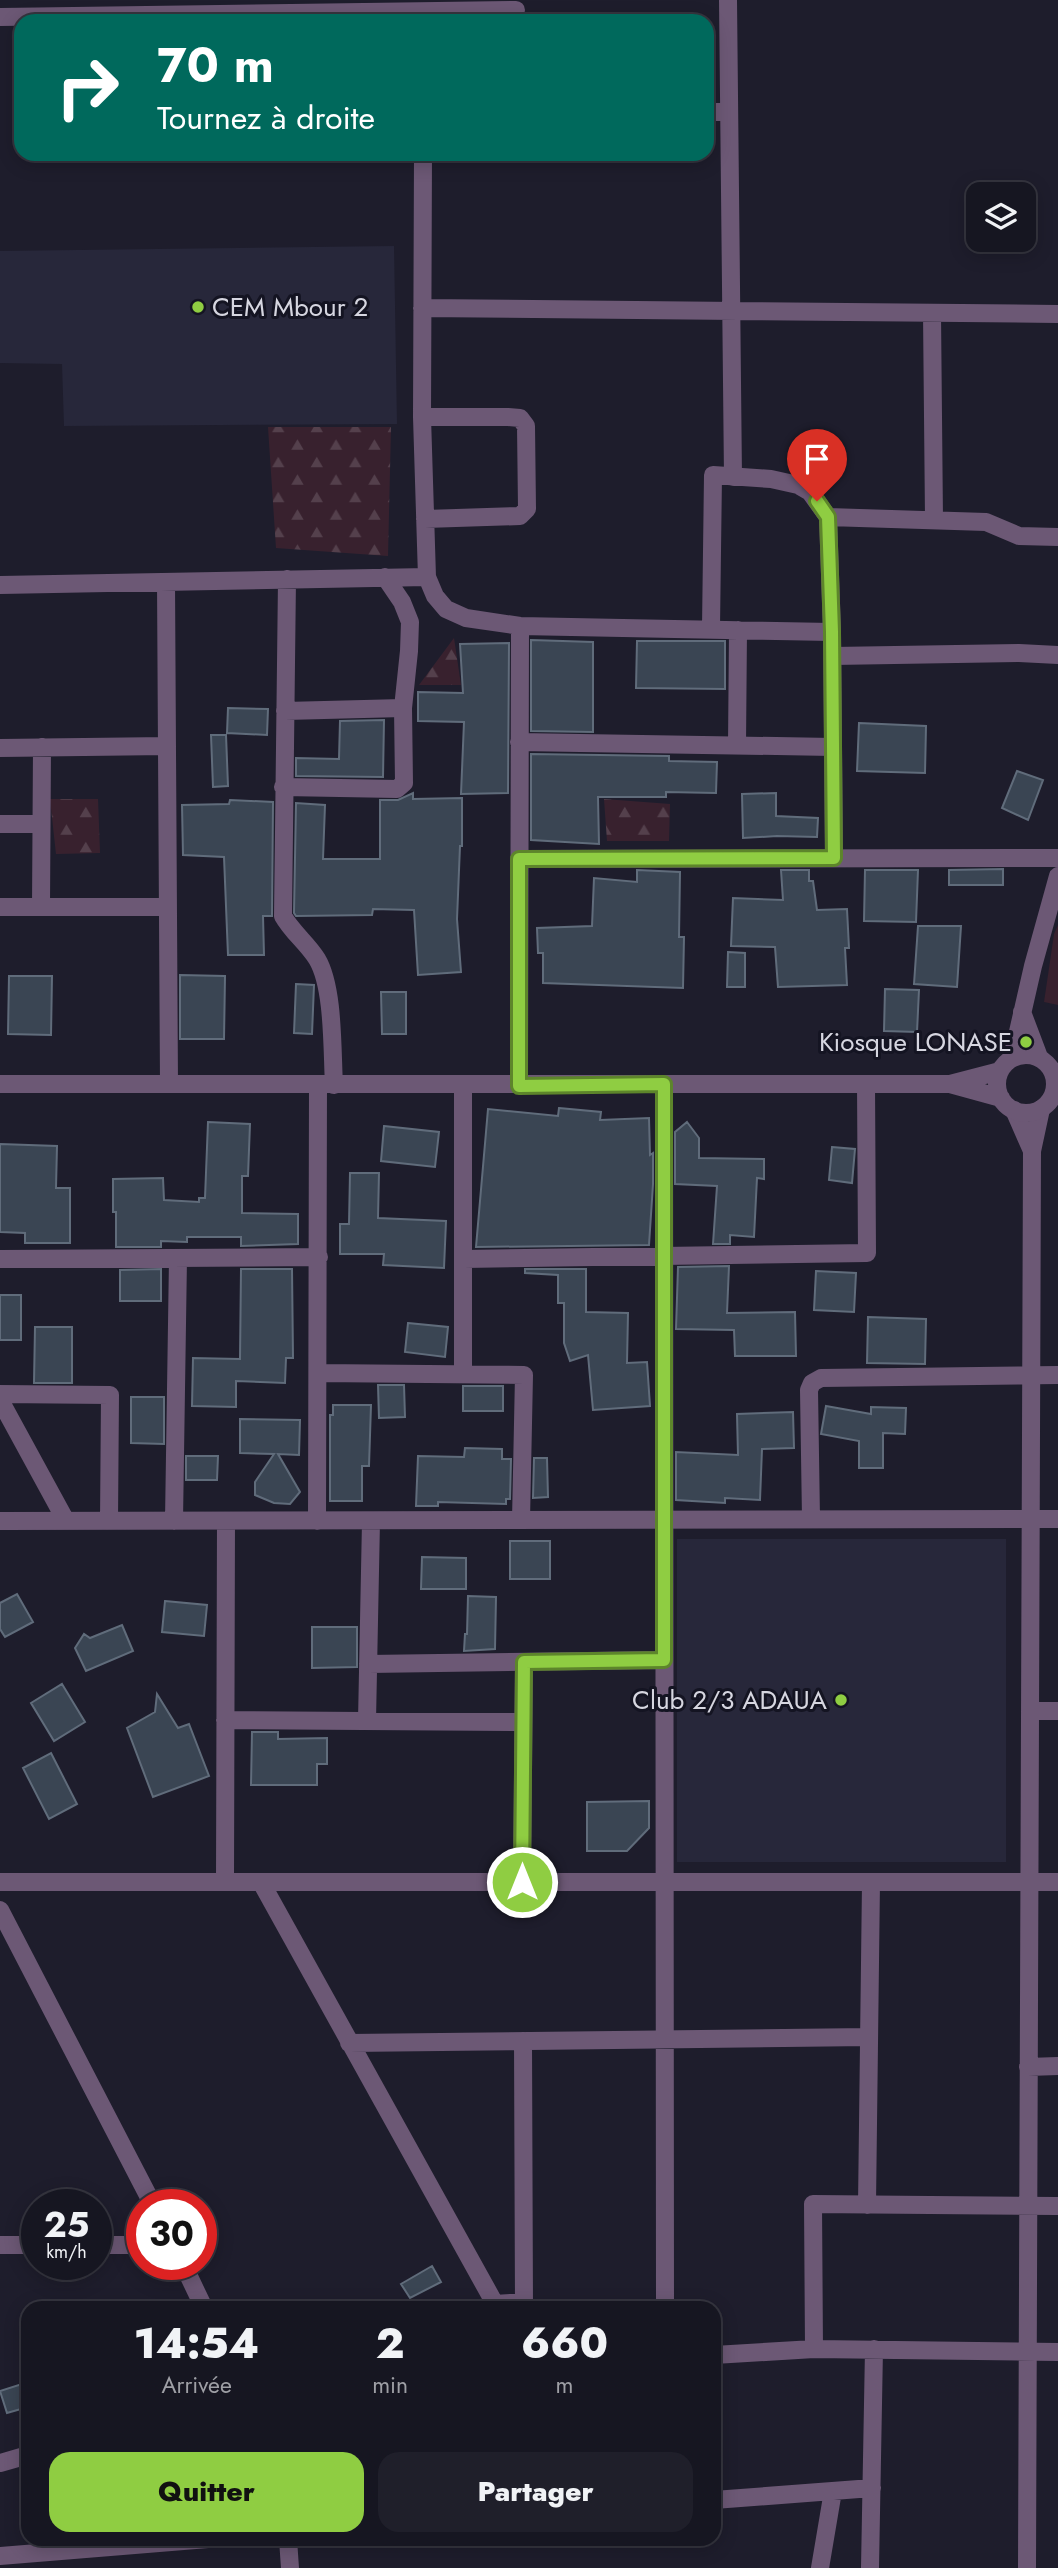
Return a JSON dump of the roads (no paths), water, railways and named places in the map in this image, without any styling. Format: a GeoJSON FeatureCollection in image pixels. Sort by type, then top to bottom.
{"type":"FeatureCollection","features":[{"type":"Feature","properties":{"kind":"street"},"geometry":{"type":"LineString","coordinates":[[728,0],[733,477]]}},
{"type":"Feature","properties":{"kind":"street"},"geometry":{"type":"LineString","coordinates":[[43,14],[128,8],[349,14]]}},
{"type":"Feature","properties":{"kind":"street"},"geometry":{"type":"LineString","coordinates":[[454,14],[516,10]]}},
{"type":"Feature","properties":{"kind":"street"},"geometry":{"type":"LineString","coordinates":[[714,112],[729,112]]}},
{"type":"Feature","properties":{"kind":"street"},"geometry":{"type":"LineString","coordinates":[[423,161],[422,417],[427,576],[435,596],[446,609],[466,618],[520,626],[832,632]]}},
{"type":"Feature","properties":{"kind":"street"},"geometry":{"type":"LineString","coordinates":[[422,308],[1058,314]]}},
{"type":"Feature","properties":{"kind":"street"},"geometry":{"type":"LineString","coordinates":[[932,313],[934,519]]}},
{"type":"Feature","properties":{"kind":"street"},"geometry":{"type":"LineString","coordinates":[[422,417],[520,418],[526,426],[527,509],[520,516],[425,519]]}},
{"type":"Feature","properties":{"kind":"street"},"geometry":{"type":"LineString","coordinates":[[710,628],[713,475],[771,478],[798,485],[810,492],[828,517],[834,858]]}},
{"type":"Feature","properties":{"kind":"street"},"geometry":{"type":"LineString","coordinates":[[828,517],[986,522],[1019,536],[1058,537]]}},
{"type":"Feature","properties":{"kind":"street"},"geometry":{"type":"LineString","coordinates":[[0,585],[427,576]]}},
{"type":"Feature","properties":{"kind":"street"},"geometry":{"type":"LineString","coordinates":[[284,787],[401,787],[404,783],[403,708],[410,651],[410,622],[401,602],[384,577]]}},
{"type":"Feature","properties":{"kind":"street"},"geometry":{"type":"LineString","coordinates":[[287,579],[284,916],[289,928],[317,960],[327,987],[319,1257],[317,1521]]}},
{"type":"Feature","properties":{"kind":"street"},"geometry":{"type":"LineString","coordinates":[[166,582],[169,1084]]}},
{"type":"Feature","properties":{"kind":"street"},"geometry":{"type":"LineString","coordinates":[[519,1086],[520,626]]}},
{"type":"Feature","properties":{"kind":"street"},"geometry":{"type":"LineString","coordinates":[[737,745],[738,630]]}},
{"type":"Feature","properties":{"kind":"street"},"geometry":{"type":"LineString","coordinates":[[832,656],[1019,653],[1058,655]]}},
{"type":"Feature","properties":{"kind":"street"},"geometry":{"type":"LineString","coordinates":[[285,711],[403,708]]}},
{"type":"Feature","properties":{"kind":"street"},"geometry":{"type":"LineString","coordinates":[[519,742],[833,747]]}},
{"type":"Feature","properties":{"kind":"street"},"geometry":{"type":"LineString","coordinates":[[0,748],[167,746]]}},
{"type":"Feature","properties":{"kind":"street"},"geometry":{"type":"LineString","coordinates":[[41,907],[42,747]]}},
{"type":"Feature","properties":{"kind":"street"},"geometry":{"type":"LineString","coordinates":[[0,824],[41,824]]}},
{"type":"Feature","properties":{"kind":"street"},"geometry":{"type":"LineString","coordinates":[[519,859],[1058,858]]}},
{"type":"Feature","properties":{"kind":"street"},"geometry":{"type":"LineString","coordinates":[[1032,1151],[998,1089],[1022,1012],[1058,876]]}},
{"type":"Feature","properties":{"kind":"street"},"geometry":{"type":"LineString","coordinates":[[0,907],[168,907]]}},
{"type":"Feature","properties":{"kind":"street"},"geometry":{"type":"LineString","coordinates":[[950,1084],[1023,1112],[1041,1109],[1048,1103],[1057,1086],[1048,1058],[1022,1012]]}},
{"type":"Feature","properties":{"kind":"street"},"geometry":{"type":"LineString","coordinates":[[0,1084],[950,1084],[1006,1065],[1020,1055],[1048,1058]]}},
{"type":"Feature","properties":{"kind":"street"},"geometry":{"type":"LineString","coordinates":[[664,1084],[665,2301]]}},
{"type":"Feature","properties":{"kind":"street"},"geometry":{"type":"LineString","coordinates":[[464,1259],[867,1253],[866,1084]]}},
{"type":"Feature","properties":{"kind":"street"},"geometry":{"type":"LineString","coordinates":[[463,1085],[464,1374]]}},
{"type":"Feature","properties":{"kind":"street"},"geometry":{"type":"LineString","coordinates":[[1027,2568],[1032,1151],[1041,1109]]}},
{"type":"Feature","properties":{"kind":"street"},"geometry":{"type":"LineString","coordinates":[[0,1259],[319,1257]]}},
{"type":"Feature","properties":{"kind":"street"},"geometry":{"type":"LineString","coordinates":[[174,1521],[178,1258]]}},
{"type":"Feature","properties":{"kind":"street"},"geometry":{"type":"LineString","coordinates":[[318,1373],[524,1375],[522,1520]]}},
{"type":"Feature","properties":{"kind":"street"},"geometry":{"type":"LineString","coordinates":[[811,1519],[809,1390],[812,1383],[821,1378],[1058,1375]]}},
{"type":"Feature","properties":{"kind":"street"},"geometry":{"type":"LineString","coordinates":[[66,1521],[0,1397],[110,1395],[109,1521]]}},
{"type":"Feature","properties":{"kind":"street"},"geometry":{"type":"LineString","coordinates":[[0,1521],[1058,1519]]}},
{"type":"Feature","properties":{"kind":"street"},"geometry":{"type":"LineString","coordinates":[[225,1882],[226,1521]]}},
{"type":"Feature","properties":{"kind":"street"},"geometry":{"type":"LineString","coordinates":[[367,1721],[371,1521]]}},
{"type":"Feature","properties":{"kind":"street"},"geometry":{"type":"LineString","coordinates":[[368,1664],[664,1660]]}},
{"type":"Feature","properties":{"kind":"street"},"geometry":{"type":"LineString","coordinates":[[522,1882],[524,1662]]}},
{"type":"Feature","properties":{"kind":"street"},"geometry":{"type":"LineString","coordinates":[[1030,1711],[1058,1711]]}},
{"type":"Feature","properties":{"kind":"street"},"geometry":{"type":"LineString","coordinates":[[225,1720],[523,1722]]}},
{"type":"Feature","properties":{"kind":"street"},"geometry":{"type":"LineString","coordinates":[[0,1882],[1058,1882]]}},
{"type":"Feature","properties":{"kind":"street"},"geometry":{"type":"LineString","coordinates":[[261,1882],[493,2301]]}},
{"type":"Feature","properties":{"kind":"street"},"geometry":{"type":"LineString","coordinates":[[867,2205],[871,1882]]}},
{"type":"Feature","properties":{"kind":"street"},"geometry":{"type":"LineString","coordinates":[[0,1910],[145,2189]]}},
{"type":"Feature","properties":{"kind":"street"},"geometry":{"type":"LineString","coordinates":[[349,2043],[869,2037]]}},
{"type":"Feature","properties":{"kind":"street"},"geometry":{"type":"LineString","coordinates":[[523,2041],[524,2301]]}},
{"type":"Feature","properties":{"kind":"street"},"geometry":{"type":"LineString","coordinates":[[1028,2067],[1058,2067]]}},
{"type":"Feature","properties":{"kind":"street"},"geometry":{"type":"LineString","coordinates":[[814,2349],[813,2204],[1058,2206]]}},
{"type":"Feature","properties":{"kind":"street"},"geometry":{"type":"LineString","coordinates":[[0,2245],[21,2245]]}},
{"type":"Feature","properties":{"kind":"street"},"geometry":{"type":"LineString","coordinates":[[191,2280],[201,2301]]}},
{"type":"Feature","properties":{"kind":"street"},"geometry":{"type":"LineString","coordinates":[[721,2355],[814,2349],[1058,2352]]}},
{"type":"Feature","properties":{"kind":"street"},"geometry":{"type":"LineString","coordinates":[[870,2568],[874,2349]]}},
{"type":"Feature","properties":{"kind":"street"},"geometry":{"type":"LineString","coordinates":[[0,2463],[21,2457]]}},
{"type":"Feature","properties":{"kind":"street"},"geometry":{"type":"LineString","coordinates":[[721,2499],[872,2488]]}},
{"type":"Feature","properties":{"kind":"street"},"geometry":{"type":"LineString","coordinates":[[820,2568],[833,2491]]}},
{"type":"Feature","properties":{"kind":"street"},"geometry":{"type":"LineString","coordinates":[[0,2556],[105,2546]]}},
{"type":"Feature","properties":{"kind":"street"},"geometry":{"type":"LineString","coordinates":[[288,2546],[290,2568]]}},
{"type":"Feature","properties":{"kind":"place","name":"CEM Mbour 2"},"geometry":{"type":"Point","coordinates":[198,307]}},
{"type":"Feature","properties":{"kind":"place","name":"Kiosque LONASE"},"geometry":{"type":"Point","coordinates":[1026,1042]}},
{"type":"Feature","properties":{"kind":"place","name":"Club 2/3 ADAUA"},"geometry":{"type":"Point","coordinates":[841,1700]}}]}
